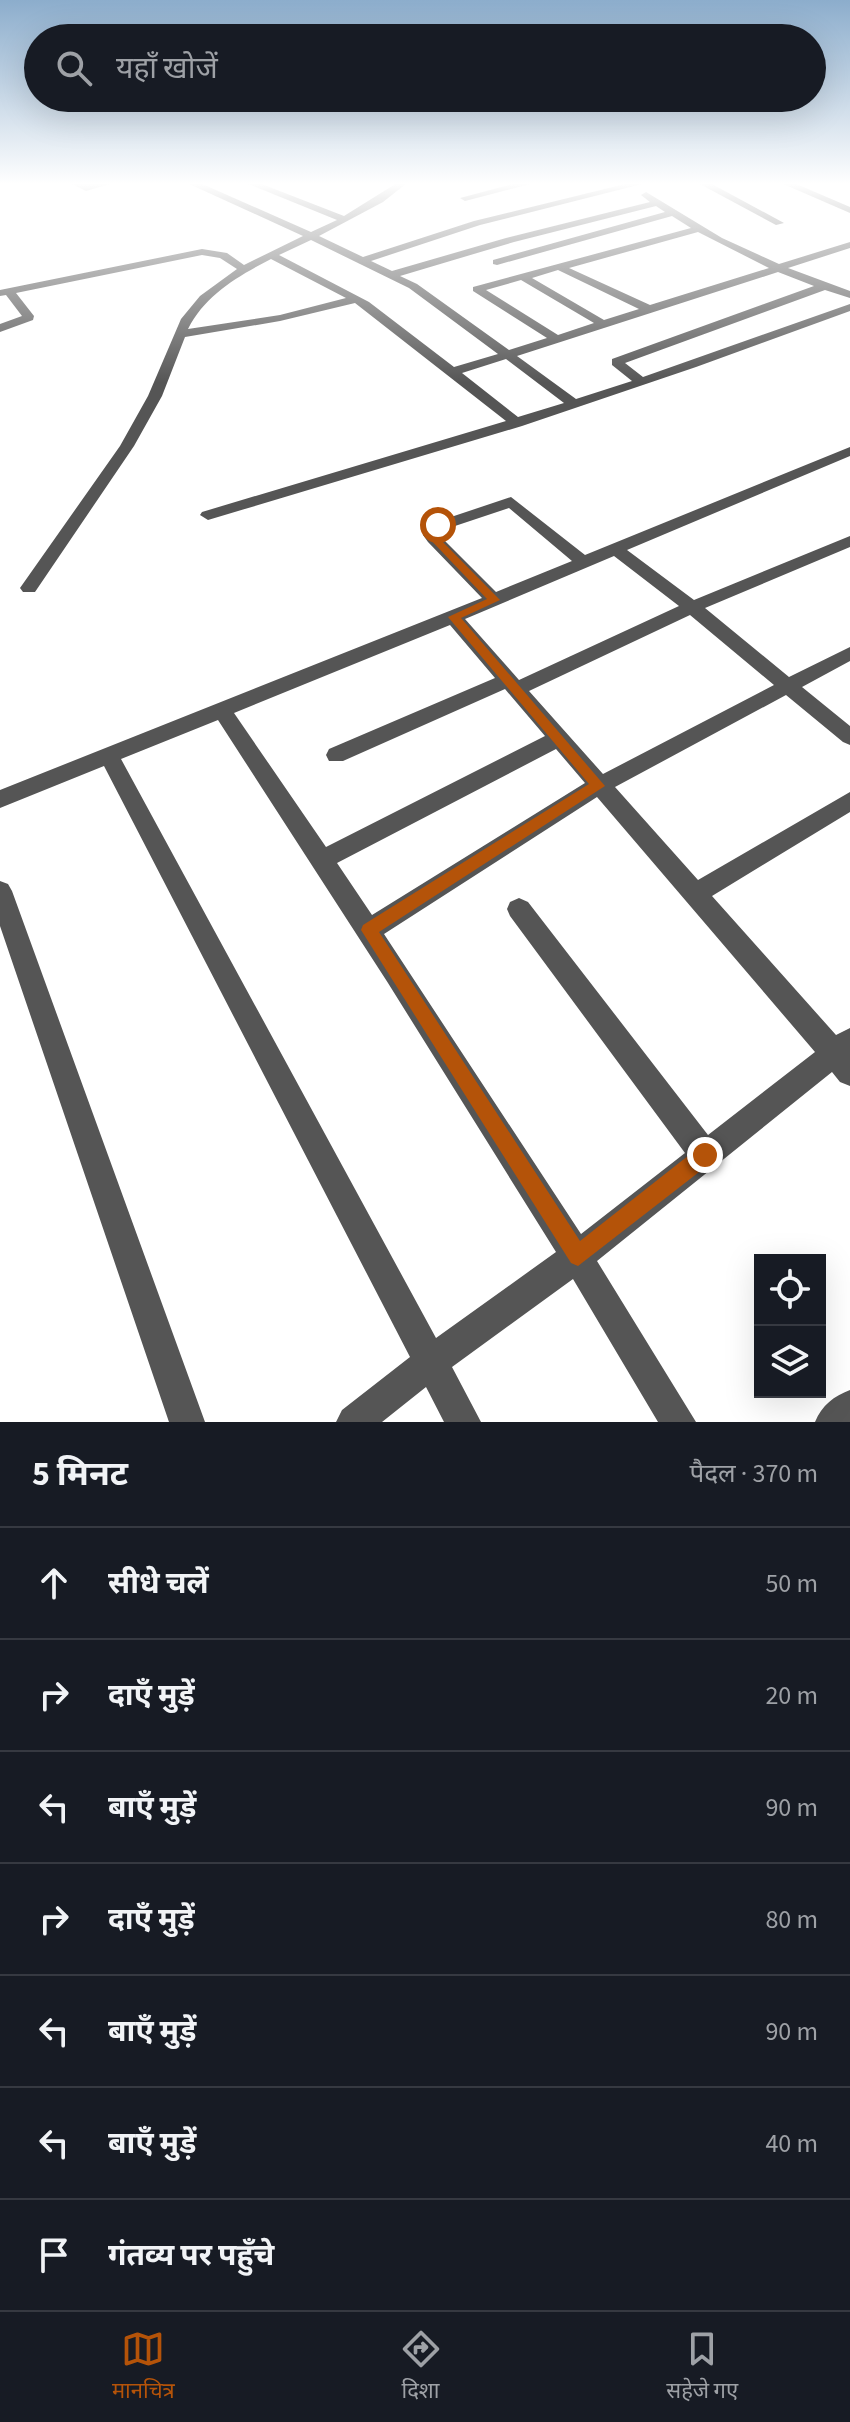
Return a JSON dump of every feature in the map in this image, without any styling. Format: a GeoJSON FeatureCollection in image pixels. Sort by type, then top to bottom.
{"type":"FeatureCollection","features":[{"type":"Feature","properties":{"kind":"street"},"geometry":{"type":"LineString","coordinates":[[29,588],[85,514],[107,479],[156,395],[188,318],[202,300],[243,269],[279,249]]}},
{"type":"Feature","properties":{"kind":"street"},"geometry":{"type":"LineString","coordinates":[[338,249],[420,290],[575,404]]}},
{"type":"Feature","properties":{"kind":"street"},"geometry":{"type":"LineString","coordinates":[[362,261],[397,249]]}},
{"type":"Feature","properties":{"kind":"street"},"geometry":{"type":"LineString","coordinates":[[391,275],[478,249]]}},
{"type":"Feature","properties":{"kind":"street"},"geometry":{"type":"LineString","coordinates":[[497,262],[542,249]]}},
{"type":"Feature","properties":{"kind":"street"},"geometry":{"type":"LineString","coordinates":[[558,340],[477,289],[627,249]]}},
{"type":"Feature","properties":{"kind":"street"},"geometry":{"type":"LineString","coordinates":[[740,249],[779,269],[850,295]]}},
{"type":"Feature","properties":{"kind":"street"},"geometry":{"type":"LineString","coordinates":[[453,372],[650,314],[837,249]]}},
{"type":"Feature","properties":{"kind":"street"},"geometry":{"type":"LineString","coordinates":[[5,292],[202,252],[223,255],[243,269]]}},
{"type":"Feature","properties":{"kind":"street"},"geometry":{"type":"LineString","coordinates":[[270,254],[357,299],[517,423]]}},
{"type":"Feature","properties":{"kind":"street"},"geometry":{"type":"LineString","coordinates":[[561,268],[650,314]]}},
{"type":"Feature","properties":{"kind":"street"},"geometry":{"type":"LineString","coordinates":[[523,277],[605,325]]}},
{"type":"Feature","properties":{"kind":"street"},"geometry":{"type":"LineString","coordinates":[[642,382],[615,363],[683,332],[825,286]]}},
{"type":"Feature","properties":{"kind":"street"},"geometry":{"type":"LineString","coordinates":[[0,328],[27,320],[28,316],[5,292]]}},
{"type":"Feature","properties":{"kind":"street"},"geometry":{"type":"LineString","coordinates":[[181,334],[280,318],[357,299]]}},
{"type":"Feature","properties":{"kind":"street"},"geometry":{"type":"LineString","coordinates":[[208,515],[517,423],[725,355],[850,307]]}},
{"type":"Feature","properties":{"kind":"street"},"geometry":{"type":"LineString","coordinates":[[0,799],[453,617],[850,451]]}},
{"type":"Feature","properties":{"kind":"street"},"geometry":{"type":"LineString","coordinates":[[494,600],[434,539],[431,535],[433,528],[511,502],[583,562]]}},
{"type":"Feature","properties":{"kind":"street"},"geometry":{"type":"LineString","coordinates":[[336,755],[511,685],[850,541]]}},
{"type":"Feature","properties":{"kind":"street"},"geometry":{"type":"LineString","coordinates":[[615,549],[692,607],[850,737]]}},
{"type":"Feature","properties":{"kind":"street"},"geometry":{"type":"LineString","coordinates":[[354,1422],[432,1361],[578,1256],[705,1155],[844,1055],[598,786],[453,617]]}},
{"type":"Feature","properties":{"kind":"street"},"geometry":{"type":"LineString","coordinates":[[369,930],[598,786],[850,653]]}},
{"type":"Feature","properties":{"kind":"street"},"geometry":{"type":"LineString","coordinates":[[222,710],[323,859],[578,1256],[678,1422]]}},
{"type":"Feature","properties":{"kind":"street"},"geometry":{"type":"LineString","coordinates":[[323,859],[557,739]]}},
{"type":"Feature","properties":{"kind":"street"},"geometry":{"type":"LineString","coordinates":[[109,756],[463,1422]]}},
{"type":"Feature","properties":{"kind":"street"},"geometry":{"type":"LineString","coordinates":[[695,894],[850,801]]}},
{"type":"Feature","properties":{"kind":"street"},"geometry":{"type":"LineString","coordinates":[[0,891],[187,1422]]}},
{"type":"Feature","properties":{"kind":"street"},"geometry":{"type":"LineString","coordinates":[[519,909],[705,1155]]}},
{"type":"Feature","properties":{"kind":"street"},"geometry":{"type":"LineString","coordinates":[[833,1422],[850,1407]]}},
{"type":"Feature","properties":{"kind":"route"},"geometry":{"type":"LineString","coordinates":[[438,525],[431,535],[494,600],[453,617],[598,786],[369,930],[578,1256],[705,1155]]}}]}
